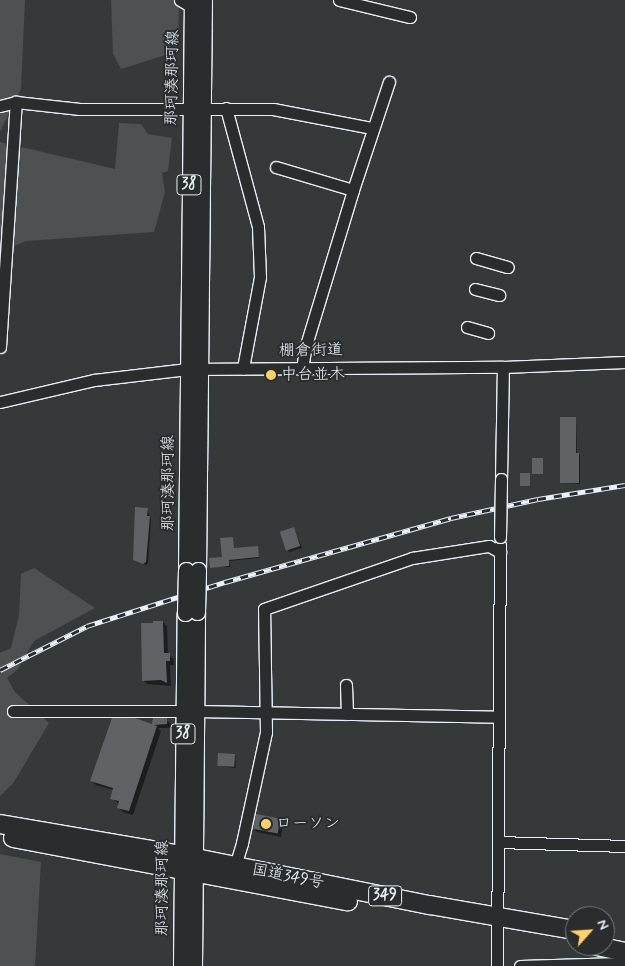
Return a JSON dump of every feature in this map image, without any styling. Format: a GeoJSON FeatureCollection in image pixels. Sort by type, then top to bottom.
{"type":"FeatureCollection","features":[{"type":"Feature","properties":{"kind":"highway","name":"国道349号"},"geometry":{"type":"LineString","coordinates":[[0,824],[188,864],[498,923],[565,929]]}},
{"type":"Feature","properties":{"kind":"highway","name":"国道349号"},"geometry":{"type":"LineString","coordinates":[[0,836],[188,864],[234,866],[498,923],[565,940]]}},
{"type":"Feature","properties":{"kind":"main road","name":"那珂湊那珂線"},"geometry":{"type":"LineString","coordinates":[[181,966],[188,864],[192,570],[197,109],[192,2]]}},
{"type":"Feature","properties":{"kind":"main road","name":"那珂湊那珂線"},"geometry":{"type":"LineString","coordinates":[[188,864],[194,966]]}},
{"type":"Feature","properties":{"kind":"street"},"geometry":{"type":"LineString","coordinates":[[339,0],[410,17]]}},
{"type":"Feature","properties":{"kind":"street"},"geometry":{"type":"LineString","coordinates":[[302,368],[306,345],[353,190],[372,128],[389,82]]}},
{"type":"Feature","properties":{"kind":"street"},"geometry":{"type":"LineString","coordinates":[[0,347],[16,102]]}},
{"type":"Feature","properties":{"kind":"street"},"geometry":{"type":"LineString","coordinates":[[0,106],[16,102],[80,109],[273,109],[372,128]]}},
{"type":"Feature","properties":{"kind":"street"},"geometry":{"type":"LineString","coordinates":[[226,108],[258,227],[260,277],[243,368]]}},
{"type":"Feature","properties":{"kind":"street"},"geometry":{"type":"LineString","coordinates":[[276,167],[353,190]]}},
{"type":"Feature","properties":{"kind":"street"},"geometry":{"type":"LineString","coordinates":[[476,258],[508,267]]}},
{"type":"Feature","properties":{"kind":"street"},"geometry":{"type":"LineString","coordinates":[[476,289],[499,295]]}},
{"type":"Feature","properties":{"kind":"street"},"geometry":{"type":"LineString","coordinates":[[467,327],[488,333]]}},
{"type":"Feature","properties":{"kind":"street","name":"棚倉街道"},"geometry":{"type":"LineString","coordinates":[[1,400],[94,380],[194,369],[503,366],[625,362]]}},
{"type":"Feature","properties":{"kind":"street"},"geometry":{"type":"LineString","coordinates":[[498,966],[500,537],[503,366]]}},
{"type":"Feature","properties":{"kind":"street"},"geometry":{"type":"LineString","coordinates":[[234,866],[242,842],[266,732],[264,608],[412,558],[489,546],[500,552]]}},
{"type":"Feature","properties":{"kind":"street"},"geometry":{"type":"LineString","coordinates":[[346,685],[347,714]]}},
{"type":"Feature","properties":{"kind":"street"},"geometry":{"type":"LineString","coordinates":[[13,711],[190,711],[499,717]]}},
{"type":"Feature","properties":{"kind":"street"},"geometry":{"type":"LineString","coordinates":[[498,842],[625,846]]}},
{"type":"Feature","properties":{"kind":"street"},"geometry":{"type":"LineString","coordinates":[[520,966],[621,963],[625,961]]}},
{"type":"Feature","properties":{"kind":"shaded area"},"geometry":{"type":"Polygon","coordinates":[[[0,0],[25,0],[21,89],[0,132],[0,0]]]}},
{"type":"Feature","properties":{"kind":"shaded area"},"geometry":{"type":"Polygon","coordinates":[[[111,0],[179,0],[178,51],[121,69],[113,54],[111,0]]]}},
{"type":"Feature","properties":{"kind":"shaded area"},"geometry":{"type":"Polygon","coordinates":[[[119,123],[141,124],[148,134],[172,138],[168,171],[162,173],[165,192],[154,232],[26,241],[0,252],[0,142],[115,169],[119,123]]]}},
{"type":"Feature","properties":{"kind":"shaded area"},"geometry":{"type":"Polygon","coordinates":[[[34,568],[95,608],[34,641],[17,670],[7,678],[15,692],[49,723],[14,782],[0,796],[0,653],[11,648],[19,615],[21,574],[34,568]]]}},
{"type":"Feature","properties":{"kind":"shaded area"},"geometry":{"type":"Polygon","coordinates":[[[0,854],[41,862],[35,966],[0,966],[0,854]]]}},
{"type":"Feature","properties":{"kind":"building"},"geometry":{"type":"Polygon","coordinates":[[[560,417],[576,417],[576,453],[579,453],[579,483],[560,483],[560,417]]]}},
{"type":"Feature","properties":{"kind":"building"},"geometry":{"type":"Polygon","coordinates":[[[532,458],[543,458],[543,474],[532,474],[532,458]]]}},
{"type":"Feature","properties":{"kind":"building"},"geometry":{"type":"Polygon","coordinates":[[[520,473],[530,473],[530,486],[520,486],[520,473]]]}},
{"type":"Feature","properties":{"kind":"building"},"geometry":{"type":"Polygon","coordinates":[[[135,507],[148,508],[147,516],[150,516],[146,562],[143,564],[133,560],[135,507]]]}},
{"type":"Feature","properties":{"kind":"building"},"geometry":{"type":"Polygon","coordinates":[[[294,527],[300,546],[286,551],[280,532],[294,527]]]}},
{"type":"Feature","properties":{"kind":"building"},"geometry":{"type":"Polygon","coordinates":[[[233,537],[234,548],[258,546],[259,557],[229,560],[229,566],[210,568],[209,558],[222,557],[220,538],[233,537]]]}},
{"type":"Feature","properties":{"kind":"building"},"geometry":{"type":"Polygon","coordinates":[[[153,621],[163,621],[164,653],[170,653],[170,661],[166,661],[167,683],[161,680],[142,681],[141,623],[153,623],[153,621]]]}},
{"type":"Feature","properties":{"kind":"building"},"geometry":{"type":"Polygon","coordinates":[[[112,718],[135,718],[152,724],[153,718],[167,718],[167,724],[154,725],[157,726],[129,811],[117,808],[119,801],[110,799],[113,788],[90,781],[112,718]]]}},
{"type":"Feature","properties":{"kind":"building"},"geometry":{"type":"Polygon","coordinates":[[[218,753],[235,754],[234,767],[217,766],[218,753]]]}},
{"type":"Feature","properties":{"kind":"building","name":"ローソン"},"geometry":{"type":"Polygon","coordinates":[[[256,814],[281,819],[278,833],[253,829],[256,814]]]}},
{"type":"Feature","properties":{"kind":"railway"},"geometry":{"type":"LineString","coordinates":[[0,670],[87,626],[225,582],[451,518],[538,499],[625,485]]}},
{"type":"Feature","properties":{"kind":"place","name":"中台並木"},"geometry":{"type":"Point","coordinates":[271,375]}},
{"type":"Feature","properties":{"kind":"place","name":"ローソン"},"geometry":{"type":"Point","coordinates":[266,824]}}]}
